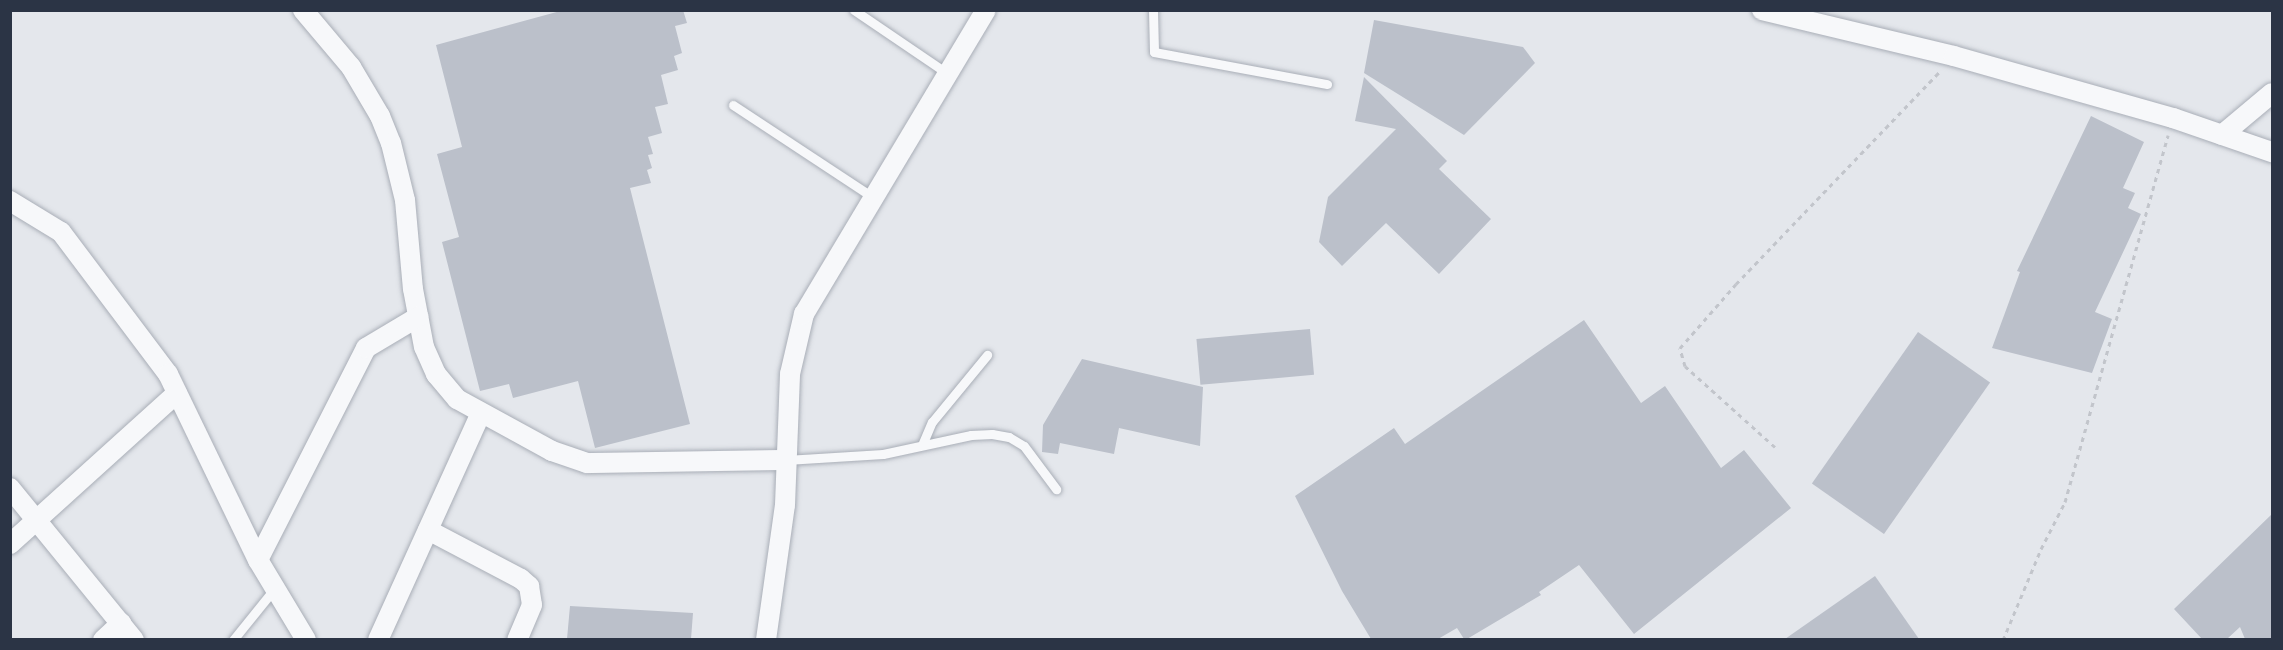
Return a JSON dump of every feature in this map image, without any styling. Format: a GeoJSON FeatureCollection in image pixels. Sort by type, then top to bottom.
{"type":"FeatureCollection","features":[{"type":"Feature","properties":{"kind":"street"},"geometry":{"type":"LineString","coordinates":[[303,10],[351,67],[380,116],[391,143],[405,200],[413,290],[424,347],[436,374],[457,399],[552,451],[587,463],[786,460]]}},
{"type":"Feature","properties":{"kind":"street"},"geometry":{"type":"LineString","coordinates":[[766,639],[785,505],[790,374],[804,314],[986,10]]}},
{"type":"Feature","properties":{"kind":"street"},"geometry":{"type":"LineString","coordinates":[[1762,10],[1954,56],[2173,118],[2272,152]]}},
{"type":"Feature","properties":{"kind":"street"},"geometry":{"type":"LineString","coordinates":[[2222,135],[2272,93]]}},
{"type":"Feature","properties":{"kind":"street"},"geometry":{"type":"LineString","coordinates":[[10,201],[61,232],[168,374],[258,560],[306,639]]}},
{"type":"Feature","properties":{"kind":"street"},"geometry":{"type":"LineString","coordinates":[[258,560],[366,348],[418,317]]}},
{"type":"Feature","properties":{"kind":"street"},"geometry":{"type":"LineString","coordinates":[[10,544],[38,522],[177,393]]}},
{"type":"Feature","properties":{"kind":"street"},"geometry":{"type":"LineString","coordinates":[[378,639],[482,413]]}},
{"type":"Feature","properties":{"kind":"street"},"geometry":{"type":"LineString","coordinates":[[10,488],[134,639]]}},
{"type":"Feature","properties":{"kind":"street"},"geometry":{"type":"LineString","coordinates":[[428,530],[521,579],[529,586],[532,605],[517,639]]}},
{"type":"Feature","properties":{"kind":"street"},"geometry":{"type":"LineString","coordinates":[[103,639],[121,623]]}},
{"type":"Feature","properties":{"kind":"lane"},"geometry":{"type":"LineString","coordinates":[[854,10],[948,74]]}},
{"type":"Feature","properties":{"kind":"lane"},"geometry":{"type":"LineString","coordinates":[[1153,10],[1154,52],[1326,84]]}},
{"type":"Feature","properties":{"kind":"lane"},"geometry":{"type":"LineString","coordinates":[[733,105],[874,198]]}},
{"type":"Feature","properties":{"kind":"lane"},"geometry":{"type":"LineString","coordinates":[[922,445],[932,422],[987,355]]}},
{"type":"Feature","properties":{"kind":"lane"},"geometry":{"type":"LineString","coordinates":[[786,460],[883,454],[971,435],[992,434],[1009,437],[1030,453],[1056,489]]}},
{"type":"Feature","properties":{"kind":"lane"},"geometry":{"type":"LineString","coordinates":[[233,639],[275,588]]}},
{"type":"Feature","properties":{"kind":"path"},"geometry":{"type":"LineString","coordinates":[[1775,447],[1685,366],[1680,348],[1736,284],[1954,56]]}},
{"type":"Feature","properties":{"kind":"path"},"geometry":{"type":"LineString","coordinates":[[2003,639],[2041,549],[2065,502],[2173,118]]}},
{"type":"Feature","properties":{"kind":"building"},"geometry":{"type":"Polygon","coordinates":[[[564,10],[683,10],[687,23],[675,26],[682,53],[674,56],[678,70],[661,75],[668,104],[655,107],[662,133],[648,137],[653,154],[648,155],[652,168],[647,170],[651,183],[630,188],[690,424],[595,448],[578,381],[513,398],[509,384],[480,391],[442,242],[459,237],[437,154],[462,147],[436,45],[564,10]]]}},
{"type":"Feature","properties":{"kind":"building"},"geometry":{"type":"Polygon","coordinates":[[[1374,20],[1523,47],[1535,63],[1464,135],[1364,73],[1374,20]]]}},
{"type":"Feature","properties":{"kind":"building"},"geometry":{"type":"Polygon","coordinates":[[[1364,77],[1447,161],[1439,169],[1491,219],[1439,274],[1386,223],[1342,266],[1319,242],[1328,197],[1396,129],[1355,121],[1364,77]]]}},
{"type":"Feature","properties":{"kind":"building"},"geometry":{"type":"Polygon","coordinates":[[[2091,116],[2144,142],[2123,188],[2135,193],[2128,208],[2141,214],[2095,312],[2112,319],[2092,373],[1992,348],[2020,272],[2017,271],[2091,116]]]}},
{"type":"Feature","properties":{"kind":"building"},"geometry":{"type":"Polygon","coordinates":[[[1584,320],[1641,403],[1665,386],[1721,468],[1744,450],[1791,508],[1634,634],[1579,565],[1539,592],[1541,595],[1467,639],[1464,639],[1457,628],[1438,639],[1371,639],[1342,591],[1295,496],[1394,428],[1405,444],[1584,320]]]}},
{"type":"Feature","properties":{"kind":"building"},"geometry":{"type":"Polygon","coordinates":[[[1310,329],[1314,375],[1200,385],[1196,339],[1310,329]]]}},
{"type":"Feature","properties":{"kind":"building"},"geometry":{"type":"Polygon","coordinates":[[[1918,332],[1990,382],[1884,534],[1812,484],[1918,332]]]}},
{"type":"Feature","properties":{"kind":"building"},"geometry":{"type":"Polygon","coordinates":[[[1082,359],[1203,387],[1200,446],[1119,428],[1114,454],[1060,443],[1058,454],[1042,452],[1043,425],[1082,359]]]}},
{"type":"Feature","properties":{"kind":"building"},"geometry":{"type":"Polygon","coordinates":[[[2272,514],[2272,639],[2245,639],[2240,627],[2227,639],[2202,639],[2174,609],[2272,514]]]}},
{"type":"Feature","properties":{"kind":"building"},"geometry":{"type":"Polygon","coordinates":[[[1875,576],[1919,639],[1785,639],[1875,576]]]}},
{"type":"Feature","properties":{"kind":"building"},"geometry":{"type":"Polygon","coordinates":[[[570,606],[693,613],[691,639],[567,639],[570,606]]]}}]}
